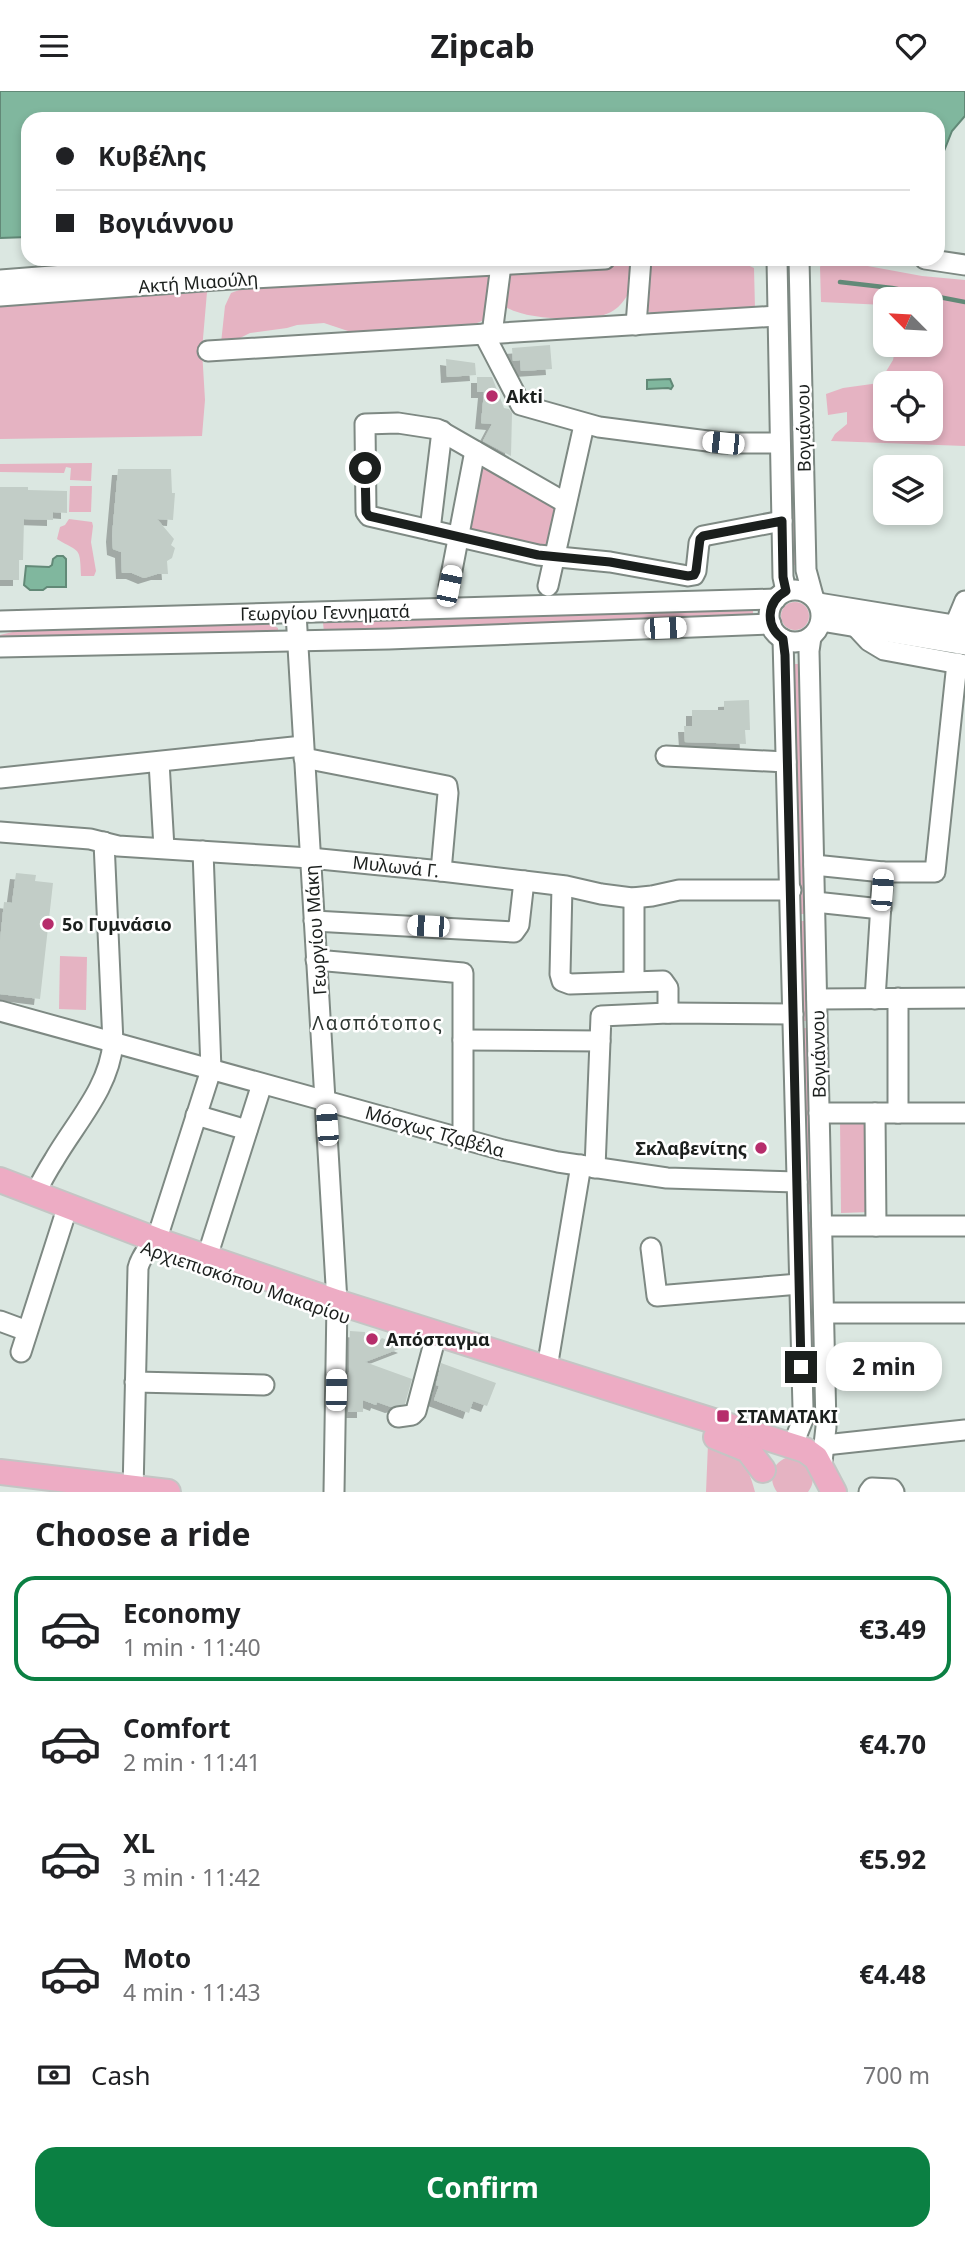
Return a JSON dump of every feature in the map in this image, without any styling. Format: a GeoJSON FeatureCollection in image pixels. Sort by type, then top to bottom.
{"type":"FeatureCollection","features":[{"type":"Feature","properties":{"kind":"main road"},"geometry":{"type":"LineString","coordinates":[[0,1180],[152,1244],[207,1258],[337,1308],[547,1368],[811,1454],[820,1481],[834,1492]]}},
{"type":"Feature","properties":{"kind":"main road","name":"Αρχιεπισκόπου Μακαρίου"},"geometry":{"type":"LineString","coordinates":[[0,1193],[64,1218],[152,1244],[337,1308],[433,1347],[738,1444],[748,1450],[764,1481]]}},
{"type":"Feature","properties":{"kind":"main road"},"geometry":{"type":"LineString","coordinates":[[764,1481],[773,1454],[792,1447]]}},
{"type":"Feature","properties":{"kind":"main road"},"geometry":{"type":"LineString","coordinates":[[12,1479],[168,1492]]}},
{"type":"Feature","properties":{"kind":"street"},"geometry":{"type":"LineString","coordinates":[[945,262],[965,265]]}},
{"type":"Feature","properties":{"kind":"street","name":"Ακτή Μιαούλη"},"geometry":{"type":"LineString","coordinates":[[0,280],[188,266]]}},
{"type":"Feature","properties":{"kind":"street","name":"Ακτή Μιαούλη"},"geometry":{"type":"LineString","coordinates":[[0,296],[216,280],[482,266]]}},
{"type":"Feature","properties":{"kind":"street"},"geometry":{"type":"LineString","coordinates":[[501,266],[488,334],[521,405],[584,425],[723,443],[780,443]]}},
{"type":"Feature","properties":{"kind":"street"},"geometry":{"type":"LineString","coordinates":[[636,325],[640,266]]}},
{"type":"Feature","properties":{"kind":"street","name":"Βογιάννου"},"geometry":{"type":"LineString","coordinates":[[777,266],[783,577],[781,595],[770,610],[777,631],[786,762],[803,1414],[792,1447]]}},
{"type":"Feature","properties":{"kind":"street","name":"Βογιάννου"},"geometry":{"type":"LineString","coordinates":[[799,266],[806,570],[816,614],[809,651],[824,1313],[825,1445],[820,1481]]}},
{"type":"Feature","properties":{"kind":"street"},"geometry":{"type":"LineString","coordinates":[[208,351],[777,316]]}},
{"type":"Feature","properties":{"kind":"street"},"geometry":{"type":"LineString","coordinates":[[566,503],[443,431],[410,424],[365,424],[367,515],[460,537],[554,558],[610,562],[691,576],[696,571],[700,539],[703,536],[782,521]]}},
{"type":"Feature","properties":{"kind":"street"},"geometry":{"type":"LineString","coordinates":[[548,586],[584,425]]}},
{"type":"Feature","properties":{"kind":"street"},"geometry":{"type":"LineString","coordinates":[[430,530],[443,431]]}},
{"type":"Feature","properties":{"kind":"street"},"geometry":{"type":"LineString","coordinates":[[449,586],[475,451]]}},
{"type":"Feature","properties":{"kind":"street"},"geometry":{"type":"LineString","coordinates":[[781,595],[800,590],[816,614],[856,627],[869,641],[884,650],[962,658],[935,872],[883,872],[814,866]]}},
{"type":"Feature","properties":{"kind":"street","name":"Γεωργίου Γεννηματά"},"geometry":{"type":"LineString","coordinates":[[0,621],[781,595]]}},
{"type":"Feature","properties":{"kind":"street"},"geometry":{"type":"LineString","coordinates":[[816,614],[960,626],[965,601]]}},
{"type":"Feature","properties":{"kind":"street","name":"Γεωργίου Μάκη"},"geometry":{"type":"LineString","coordinates":[[296,613],[337,1308],[334,1492]]}},
{"type":"Feature","properties":{"kind":"street"},"geometry":{"type":"LineString","coordinates":[[777,631],[797,642],[816,614]]}},
{"type":"Feature","properties":{"kind":"street","name":"Γεωργίου Γεννηματά"},"geometry":{"type":"LineString","coordinates":[[0,647],[777,631]]}},
{"type":"Feature","properties":{"kind":"street"},"geometry":{"type":"LineString","coordinates":[[0,778],[159,762],[303,752],[447,786],[441,871]]}},
{"type":"Feature","properties":{"kind":"street"},"geometry":{"type":"LineString","coordinates":[[666,756],[786,762]]}},
{"type":"Feature","properties":{"kind":"street"},"geometry":{"type":"LineString","coordinates":[[159,762],[164,848]]}},
{"type":"Feature","properties":{"kind":"street","name":"Μυλωνά Γ."},"geometry":{"type":"LineString","coordinates":[[0,832],[90,839],[118,846],[310,858],[441,871],[634,898],[679,890],[790,890]]}},
{"type":"Feature","properties":{"kind":"street"},"geometry":{"type":"LineString","coordinates":[[36,1194],[54,1159],[101,1084],[110,1061],[113,1043],[104,842]]}},
{"type":"Feature","properties":{"kind":"street"},"geometry":{"type":"LineString","coordinates":[[133,1490],[138,1268],[152,1244],[211,1070],[202,851]]}},
{"type":"Feature","properties":{"kind":"street"},"geometry":{"type":"LineString","coordinates":[[875,999],[883,872]]}},
{"type":"Feature","properties":{"kind":"street"},"geometry":{"type":"LineString","coordinates":[[314,921],[514,932],[519,925],[524,881]]}},
{"type":"Feature","properties":{"kind":"street"},"geometry":{"type":"LineString","coordinates":[[562,886],[562,981],[570,984],[665,982],[668,988],[668,1013]]}},
{"type":"Feature","properties":{"kind":"street"},"geometry":{"type":"LineString","coordinates":[[634,898],[634,981]]}},
{"type":"Feature","properties":{"kind":"street"},"geometry":{"type":"LineString","coordinates":[[815,902],[881,909]]}},
{"type":"Feature","properties":{"kind":"street"},"geometry":{"type":"LineString","coordinates":[[316,960],[463,973],[463,1139]]}},
{"type":"Feature","properties":{"kind":"street"},"geometry":{"type":"LineString","coordinates":[[898,998],[898,1113]]}},
{"type":"Feature","properties":{"kind":"street"},"geometry":{"type":"LineString","coordinates":[[817,999],[965,998]]}},
{"type":"Feature","properties":{"kind":"street","name":"Μόσχως Τζαβέλα"},"geometry":{"type":"LineString","coordinates":[[0,1011],[503,1150],[588,1167],[678,1179],[797,1182]]}},
{"type":"Feature","properties":{"kind":"street"},"geometry":{"type":"LineString","coordinates":[[547,1368],[588,1167],[601,1016],[668,1013],[793,1014]]}},
{"type":"Feature","properties":{"kind":"street"},"geometry":{"type":"LineString","coordinates":[[463,1040],[600,1041]]}},
{"type":"Feature","properties":{"kind":"street"},"geometry":{"type":"LineString","coordinates":[[207,1258],[262,1084]]}},
{"type":"Feature","properties":{"kind":"street"},"geometry":{"type":"LineString","coordinates":[[819,1113],[965,1114]]}},
{"type":"Feature","properties":{"kind":"street"},"geometry":{"type":"LineString","coordinates":[[876,1113],[876,1226]]}},
{"type":"Feature","properties":{"kind":"street"},"geometry":{"type":"LineString","coordinates":[[196,1115],[247,1130]]}},
{"type":"Feature","properties":{"kind":"street"},"geometry":{"type":"LineString","coordinates":[[21,1352],[64,1218]]}},
{"type":"Feature","properties":{"kind":"street"},"geometry":{"type":"LineString","coordinates":[[822,1226],[965,1226]]}},
{"type":"Feature","properties":{"kind":"street"},"geometry":{"type":"LineString","coordinates":[[651,1248],[657,1296],[799,1284]]}},
{"type":"Feature","properties":{"kind":"street"},"geometry":{"type":"LineString","coordinates":[[824,1313],[965,1313]]}},
{"type":"Feature","properties":{"kind":"street"},"geometry":{"type":"LineString","coordinates":[[0,1321],[27,1331]]}},
{"type":"Feature","properties":{"kind":"street"},"geometry":{"type":"LineString","coordinates":[[398,1417],[412,1415],[416,1411],[433,1347]]}},
{"type":"Feature","properties":{"kind":"street"},"geometry":{"type":"LineString","coordinates":[[135,1382],[264,1385]]}},
{"type":"Feature","properties":{"kind":"street"},"geometry":{"type":"LineString","coordinates":[[825,1445],[965,1430]]}},
{"type":"Feature","properties":{"kind":"street"},"geometry":{"type":"LineString","coordinates":[[869,1492],[872,1488],[892,1489],[894,1492]]}},
{"type":"Feature","properties":{"kind":"shaded area"},"geometry":{"type":"Polygon","coordinates":[[[0,91],[965,91],[965,116],[952,131],[945,148],[945,112],[21,112],[21,237],[0,238],[0,91]]]}},
{"type":"Feature","properties":{"kind":"shaded area"},"geometry":{"type":"Polygon","coordinates":[[[607,266],[750,266],[754,268],[755,309],[651,313],[646,310],[640,273],[620,305],[601,316],[572,319],[537,317],[509,309],[501,303],[487,313],[482,321],[472,325],[357,334],[324,323],[250,333],[234,341],[221,343],[225,306],[231,293],[278,284],[607,266]]]}},
{"type":"Feature","properties":{"kind":"shaded area"},"geometry":{"type":"Polygon","coordinates":[[[820,266],[866,266],[965,280],[965,446],[831,441],[847,424],[847,412],[828,415],[826,394],[843,388],[873,384],[873,441],[943,441],[943,371],[886,371],[894,357],[943,357],[943,287],[873,287],[873,304],[821,302],[820,266]]]}},
{"type":"Feature","properties":{"kind":"shaded area"},"geometry":{"type":"Polygon","coordinates":[[[207,292],[202,350],[205,400],[202,436],[0,439],[0,306],[207,292]]]}},
{"type":"Feature","properties":{"kind":"shaded area"},"geometry":{"type":"Polygon","coordinates":[[[785,334],[793,334],[799,565],[790,565],[785,334]]]}},
{"type":"Feature","properties":{"kind":"shaded area"},"geometry":{"type":"Polygon","coordinates":[[[670,379],[673,386],[671,389],[647,389],[647,380],[670,379]]]}},
{"type":"Feature","properties":{"kind":"shaded area"},"geometry":{"type":"Polygon","coordinates":[[[92,463],[91,481],[70,480],[71,468],[66,467],[64,473],[0,472],[0,464],[92,463]]]}},
{"type":"Feature","properties":{"kind":"shaded area"},"geometry":{"type":"Polygon","coordinates":[[[487,464],[558,505],[548,553],[465,534],[481,466],[487,464]]]}},
{"type":"Feature","properties":{"kind":"shaded area"},"geometry":{"type":"Polygon","coordinates":[[[70,486],[92,486],[91,512],[69,512],[70,486]]]}},
{"type":"Feature","properties":{"kind":"shaded area"},"geometry":{"type":"Polygon","coordinates":[[[69,519],[92,522],[91,542],[96,571],[94,576],[81,576],[77,551],[57,539],[60,527],[69,519]]]}},
{"type":"Feature","properties":{"kind":"shaded area"},"geometry":{"type":"Polygon","coordinates":[[[57,556],[66,559],[66,587],[30,590],[24,585],[26,566],[49,567],[57,556]]]}},
{"type":"Feature","properties":{"kind":"shaded area"},"geometry":{"type":"Polygon","coordinates":[[[795,602],[805,606],[809,616],[805,626],[795,630],[785,626],[781,616],[785,606],[795,602]]]}},
{"type":"Feature","properties":{"kind":"shaded area"},"geometry":{"type":"Polygon","coordinates":[[[753,609],[753,617],[324,632],[323,623],[753,609]]]}},
{"type":"Feature","properties":{"kind":"shaded area"},"geometry":{"type":"Polygon","coordinates":[[[270,624],[278,628],[278,633],[0,639],[0,635],[25,629],[270,624]]]}},
{"type":"Feature","properties":{"kind":"shaded area"},"geometry":{"type":"Polygon","coordinates":[[[793,664],[801,664],[807,914],[799,914],[793,664]]]}},
{"type":"Feature","properties":{"kind":"shaded area"},"geometry":{"type":"Polygon","coordinates":[[[799,921],[807,921],[810,1021],[801,1021],[799,921]]]}},
{"type":"Feature","properties":{"kind":"shaded area"},"geometry":{"type":"Polygon","coordinates":[[[60,956],[87,957],[86,1010],[59,1009],[60,956]]]}},
{"type":"Feature","properties":{"kind":"shaded area"},"geometry":{"type":"Polygon","coordinates":[[[802,1028],[810,1028],[813,1204],[805,1204],[802,1028]]]}},
{"type":"Feature","properties":{"kind":"shaded area"},"geometry":{"type":"Polygon","coordinates":[[[840,1121],[869,1121],[870,1212],[841,1213],[840,1121]]]}},
{"type":"Feature","properties":{"kind":"shaded area"},"geometry":{"type":"Polygon","coordinates":[[[806,1212],[814,1212],[818,1425],[810,1425],[806,1212]]]}},
{"type":"Feature","properties":{"kind":"shaded area"},"geometry":{"type":"Polygon","coordinates":[[[708,1444],[740,1460],[748,1472],[755,1492],[706,1492],[708,1444]]]}},
{"type":"Feature","properties":{"kind":"shaded area"},"geometry":{"type":"Polygon","coordinates":[[[793,1456],[806,1461],[812,1477],[811,1488],[808,1492],[777,1492],[772,1480],[774,1469],[781,1461],[793,1456]]]}},
{"type":"Feature","properties":{"kind":"building"},"geometry":{"type":"Polygon","coordinates":[[[550,345],[552,369],[521,371],[520,360],[513,361],[512,348],[550,345]]]}},
{"type":"Feature","properties":{"kind":"building"},"geometry":{"type":"Polygon","coordinates":[[[446,359],[475,363],[476,375],[447,377],[446,359]]]}},
{"type":"Feature","properties":{"kind":"building"},"geometry":{"type":"Polygon","coordinates":[[[477,377],[492,377],[504,408],[512,413],[511,456],[483,441],[492,424],[481,423],[484,392],[477,392],[477,377]]]}},
{"type":"Feature","properties":{"kind":"building"},"geometry":{"type":"Polygon","coordinates":[[[118,469],[171,469],[172,493],[175,493],[173,520],[157,519],[174,539],[171,545],[175,548],[172,558],[167,561],[168,574],[144,578],[132,573],[122,573],[121,552],[113,549],[112,536],[118,469]]]}},
{"type":"Feature","properties":{"kind":"building"},"geometry":{"type":"Polygon","coordinates":[[[0,487],[67,491],[67,513],[53,512],[53,520],[24,519],[23,560],[19,560],[19,580],[0,580],[0,487]]]}},
{"type":"Feature","properties":{"kind":"building"},"geometry":{"type":"Polygon","coordinates":[[[749,700],[750,730],[745,730],[746,744],[685,742],[684,726],[692,726],[692,710],[724,710],[724,701],[749,700]]]}},
{"type":"Feature","properties":{"kind":"building"},"geometry":{"type":"Polygon","coordinates":[[[16,873],[36,875],[35,881],[53,883],[40,999],[0,994],[0,941],[4,902],[12,903],[16,873]]]}},
{"type":"Feature","properties":{"kind":"building"},"geometry":{"type":"Polygon","coordinates":[[[350,1331],[365,1332],[404,1347],[365,1362],[412,1379],[405,1404],[391,1407],[363,1400],[363,1412],[348,1412],[350,1331]]]}},
{"type":"Feature","properties":{"kind":"building"},"geometry":{"type":"Polygon","coordinates":[[[441,1363],[496,1383],[487,1406],[473,1401],[469,1413],[434,1400],[439,1386],[436,1385],[441,1363]]]}},
{"type":"Feature","properties":{"kind":"waterway"},"geometry":{"type":"LineString","coordinates":[[840,282],[892,288],[965,302]]}},
{"type":"Feature","properties":{"kind":"place","name":"Akti"},"geometry":{"type":"Point","coordinates":[492,396]}},
{"type":"Feature","properties":{"kind":"place","name":"5ο Γυμνάσιο"},"geometry":{"type":"Point","coordinates":[48,924]}},
{"type":"Feature","properties":{"kind":"place","name":"Σκλαβενίτης"},"geometry":{"type":"Point","coordinates":[761,1148]}},
{"type":"Feature","properties":{"kind":"place","name":"Απόσταγμα"},"geometry":{"type":"Point","coordinates":[372,1339]}},
{"type":"Feature","properties":{"kind":"place","name":"ΣΤΑΜΑΤΑΚΙ"},"geometry":{"type":"Point","coordinates":[723,1416]}},
{"type":"Feature","properties":{"kind":"district","name":"Λασπότοπος"},"geometry":{"type":"Point","coordinates":[378,1023]}},
{"type":"Feature","properties":{"kind":"route"},"geometry":{"type":"LineString","coordinates":[[365,468],[366,512],[369,516],[538,555],[610,562],[688,576],[694,575],[696,571],[700,539],[703,536],[782,521],[783,577],[786,591],[773,603],[769,618],[774,630],[783,639],[785,655],[801,1367]]}}]}
